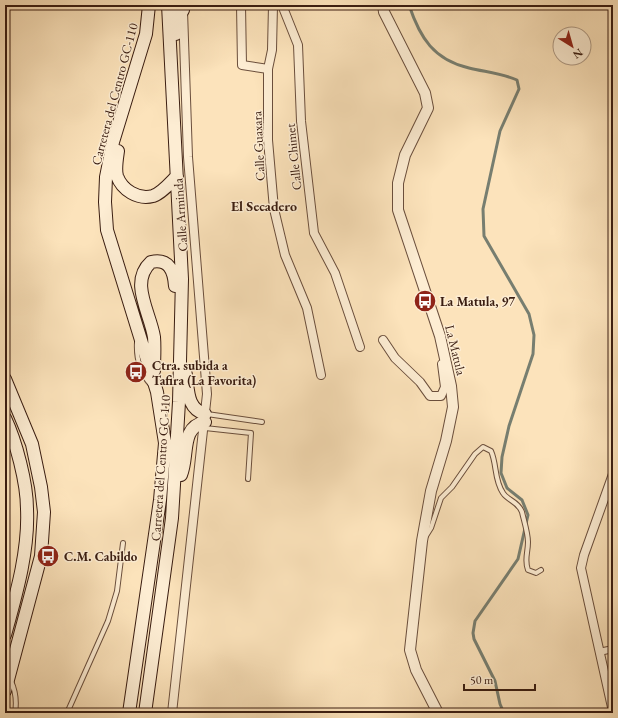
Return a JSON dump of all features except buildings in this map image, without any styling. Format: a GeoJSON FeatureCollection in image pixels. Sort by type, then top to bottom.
{"type":"FeatureCollection","features":[{"type":"Feature","properties":{"kind":"main road","name":"Carretera del Centro GC-110"},"geometry":{"type":"LineString","coordinates":[[129,713],[160,500],[165,443],[156,388],[107,230],[106,177],[113,142],[146,34],[149,5]]}},
{"type":"Feature","properties":{"kind":"main road"},"geometry":{"type":"LineString","coordinates":[[168,5],[175,142]]}},
{"type":"Feature","properties":{"kind":"main road"},"geometry":{"type":"LineString","coordinates":[[175,142],[178,67],[176,30],[180,7]]}},
{"type":"Feature","properties":{"kind":"main road"},"geometry":{"type":"LineString","coordinates":[[122,114],[117,160],[117,175],[127,190],[143,197],[154,196],[176,176]]}},
{"type":"Feature","properties":{"kind":"main road","name":"Carretera del Centro GC-110"},"geometry":{"type":"LineString","coordinates":[[145,713],[175,489],[181,351],[182,279],[175,142]]}},
{"type":"Feature","properties":{"kind":"main road"},"geometry":{"type":"LineString","coordinates":[[156,388],[154,336],[141,286],[141,276],[151,262],[162,261],[168,264],[174,273],[181,351],[188,384],[189,401],[193,408],[205,421],[193,426],[189,432],[183,469],[175,489]]}},
{"type":"Feature","properties":{"kind":"main road"},"geometry":{"type":"LineString","coordinates":[[5,380],[32,444],[41,487],[44,512],[41,556],[5,691]]}},
{"type":"Feature","properties":{"kind":"main road"},"geometry":{"type":"LineString","coordinates":[[5,418],[14,437],[28,508],[24,553],[5,635]]}},
{"type":"Feature","properties":{"kind":"street"},"geometry":{"type":"LineString","coordinates":[[241,5],[242,65],[268,69]]}},
{"type":"Feature","properties":{"kind":"street","name":"Calle Guaxara"},"geometry":{"type":"LineString","coordinates":[[273,5],[272,50],[268,69],[268,140],[274,209],[285,255],[307,308],[321,375]]}},
{"type":"Feature","properties":{"kind":"street","name":"Calle Chimet"},"geometry":{"type":"LineString","coordinates":[[282,5],[298,45],[301,121],[314,233],[335,273],[360,347]]}},
{"type":"Feature","properties":{"kind":"street","name":"La Matula"},"geometry":{"type":"LineString","coordinates":[[383,5],[384,12],[425,93],[428,108],[405,155],[398,183],[398,210],[440,336],[451,386],[453,407],[446,441],[431,491],[422,541],[410,650],[416,670],[438,713]]}},
{"type":"Feature","properties":{"kind":"street","name":"Calle Arminda"},"geometry":{"type":"LineString","coordinates":[[172,713],[207,394],[191,202],[180,7]]}},
{"type":"Feature","properties":{"kind":"street"},"geometry":{"type":"LineString","coordinates":[[383,340],[395,358],[420,382],[430,396],[441,396],[444,387],[440,336]]}},
{"type":"Feature","properties":{"kind":"street"},"geometry":{"type":"LineString","coordinates":[[613,474],[584,555],[581,568],[613,712]]}},
{"type":"Feature","properties":{"kind":"street"},"geometry":{"type":"LineString","coordinates":[[599,652],[613,649]]}},
{"type":"Feature","properties":{"kind":"lane"},"geometry":{"type":"LineString","coordinates":[[205,421],[262,422]]}},
{"type":"Feature","properties":{"kind":"lane"},"geometry":{"type":"LineString","coordinates":[[205,421],[251,433],[248,479]]}},
{"type":"Feature","properties":{"kind":"lane"},"geometry":{"type":"LineString","coordinates":[[422,541],[432,528],[441,498],[452,488],[475,454],[483,447],[491,451],[494,458],[496,475],[503,493],[519,505],[528,542],[525,563],[528,570],[536,573],[540,570]]}},
{"type":"Feature","properties":{"kind":"lane"},"geometry":{"type":"LineString","coordinates":[[67,713],[108,621],[118,591],[124,543]]}},
{"type":"Feature","properties":{"kind":"lane"},"geometry":{"type":"LineString","coordinates":[[9,675],[15,689],[17,702],[15,713]]}},
{"type":"Feature","properties":{"kind":"waterway"},"geometry":{"type":"LineString","coordinates":[[409,5],[418,28],[430,46],[438,53],[457,64],[517,80],[519,89],[500,131],[483,209],[484,236],[529,314],[534,335],[533,354],[509,426],[502,457],[501,473],[507,488],[522,500],[528,515],[518,559],[475,621],[473,633],[474,639],[495,681],[500,704],[504,713]]}},
{"type":"Feature","properties":{"kind":"place","name":"La Matula, 97"},"geometry":{"type":"Point","coordinates":[425,301]}},
{"type":"Feature","properties":{"kind":"place","name":"Ctra. subida a Tafira (La Favorita)"},"geometry":{"type":"Point","coordinates":[136,372]}},
{"type":"Feature","properties":{"kind":"place","name":"C.M. Cabildo"},"geometry":{"type":"Point","coordinates":[48,556]}},
{"type":"Feature","properties":{"kind":"district","name":"El Secadero"},"geometry":{"type":"Point","coordinates":[264,206]}}]}
